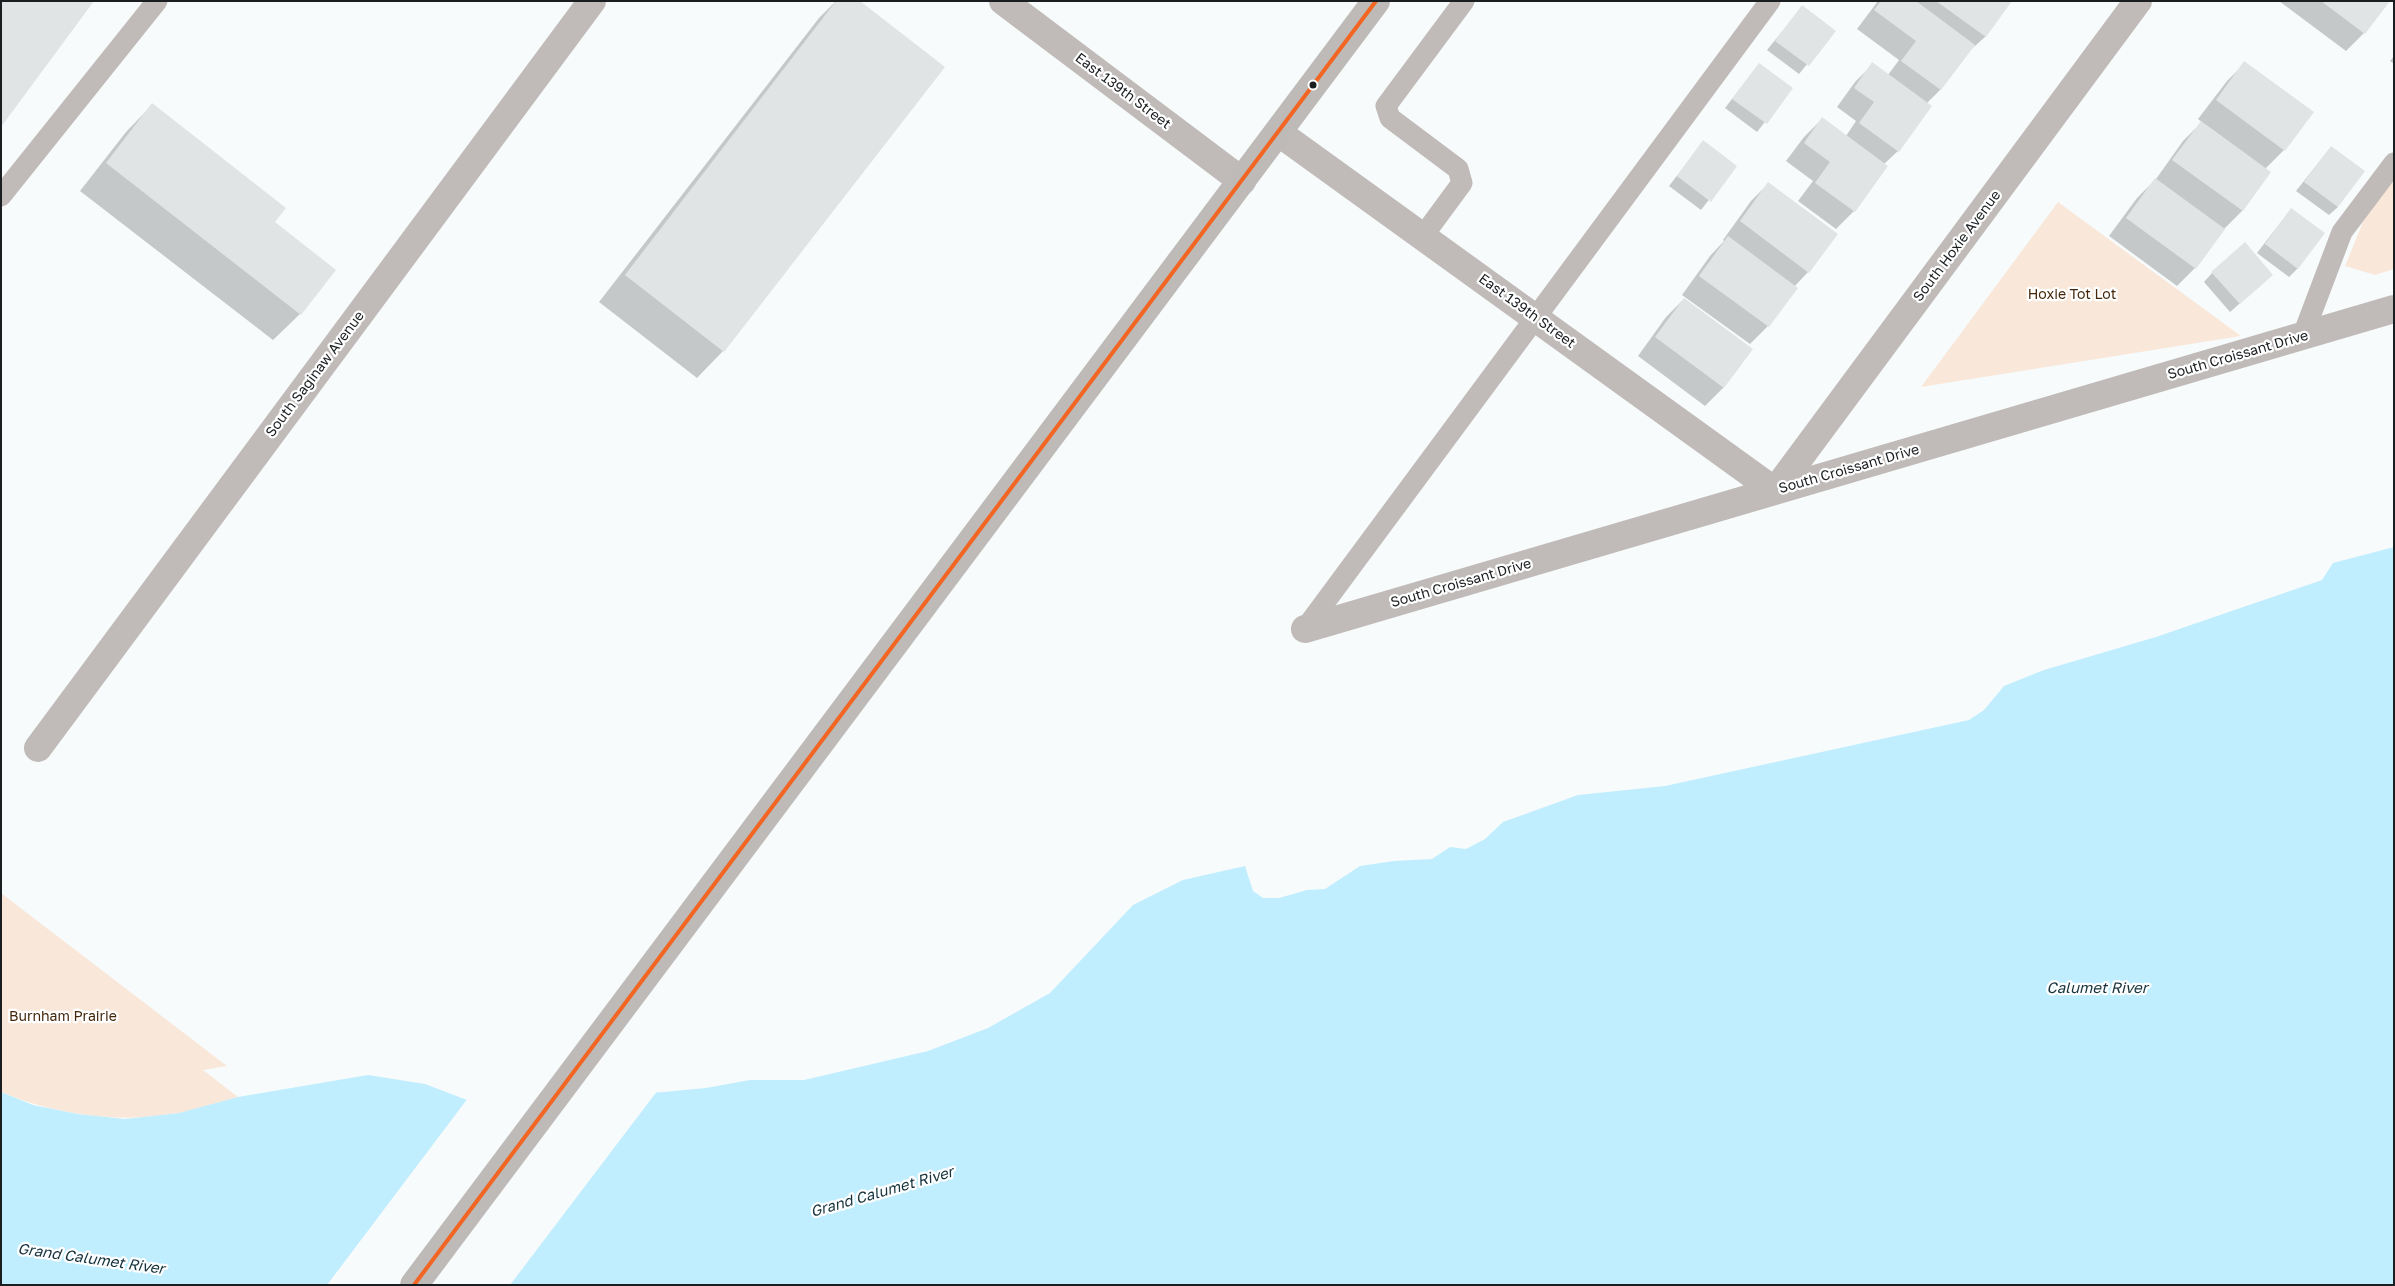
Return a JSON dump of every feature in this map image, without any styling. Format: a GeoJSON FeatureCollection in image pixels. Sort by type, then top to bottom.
{"type":"FeatureCollection","features":[{"type":"Feature","properties":{"kind":"main road"},"geometry":{"type":"LineString","coordinates":[[414,1285],[1376,1]]}},
{"type":"Feature","properties":{"kind":"street","name":"South Saginaw Avenue"},"geometry":{"type":"LineString","coordinates":[[38,748],[592,1]]}},
{"type":"Feature","properties":{"kind":"street","name":"East 139th Street"},"geometry":{"type":"LineString","coordinates":[[1003,1],[1242,181]]}},
{"type":"Feature","properties":{"kind":"street","name":"South Hoxie Avenue"},"geometry":{"type":"LineString","coordinates":[[1775,490],[2138,1]]}},
{"type":"Feature","properties":{"kind":"street","name":"East 139th Street"},"geometry":{"type":"LineString","coordinates":[[1279,132],[1775,490]]}},
{"type":"Feature","properties":{"kind":"street","name":"South Croissant Drive"},"geometry":{"type":"LineString","coordinates":[[1305,629],[2394,308]]}},
{"type":"Feature","properties":{"kind":"lane"},"geometry":{"type":"LineString","coordinates":[[1,196],[158,1]]}},
{"type":"Feature","properties":{"kind":"lane"},"geometry":{"type":"LineString","coordinates":[[1423,236],[1462,183],[1458,170],[1390,118],[1386,106],[1464,1]]}},
{"type":"Feature","properties":{"kind":"lane"},"geometry":{"type":"LineString","coordinates":[[1305,629],[1770,1]]}},
{"type":"Feature","properties":{"kind":"lane"},"geometry":{"type":"LineString","coordinates":[[2303,335],[2342,232],[2394,163]]}},
{"type":"Feature","properties":{"kind":"green space"},"geometry":{"type":"Polygon","coordinates":[[[2394,176],[2394,269],[2375,275],[2345,266],[2367,212],[2394,176]]]}},
{"type":"Feature","properties":{"kind":"green space","name":"Hoxie Tot Lot"},"geometry":{"type":"Polygon","coordinates":[[[2058,202],[2241,336],[1921,387],[2058,202]]]}},
{"type":"Feature","properties":{"kind":"green space","name":"Burnham Prairie"},"geometry":{"type":"Polygon","coordinates":[[[1,893],[227,1066],[203,1070],[238,1097],[178,1113],[133,1118],[66,1112],[44,1107],[1,1092],[1,893]]]}},
{"type":"Feature","properties":{"kind":"water","name":"Calumet River"},"geometry":{"type":"Polygon","coordinates":[[[2394,547],[2394,1285],[1,1285],[1,1092],[33,1105],[78,1114],[125,1119],[179,1113],[238,1097],[368,1075],[425,1084],[467,1100],[498,1102],[663,1092],[706,1088],[750,1080],[804,1080],[928,1051],[988,1028],[1050,993],[1133,905],[1183,880],[1245,866],[1253,891],[1263,898],[1279,898],[1307,890],[1325,889],[1360,866],[1394,861],[1432,859],[1450,847],[1466,849],[1485,839],[1503,822],[1578,795],[1665,786],[1969,720],[1984,710],[2004,686],[2044,670],[2156,637],[2322,580],[2333,563],[2394,547]]]}},
{"type":"Feature","properties":{"kind":"pier"},"geometry":{"type":"Polygon","coordinates":[[[658,1090],[510,1285],[327,1285],[468,1098],[498,1099],[658,1090]]]}},
{"type":"Feature","properties":{"kind":"building"},"geometry":{"type":"Polygon","coordinates":[[[1,1],[94,1],[1,127],[1,1]]]}},
{"type":"Feature","properties":{"kind":"building"},"geometry":{"type":"Polygon","coordinates":[[[836,1],[860,1],[945,67],[724,352],[625,275],[836,1]]]}},
{"type":"Feature","properties":{"kind":"building"},"geometry":{"type":"Polygon","coordinates":[[[1881,1],[1916,1],[1975,45],[1941,90],[1901,61],[1916,41],[1874,10],[1881,1]]]}},
{"type":"Feature","properties":{"kind":"building"},"geometry":{"type":"Polygon","coordinates":[[[1936,1],[2012,1],[1986,37],[1936,1]]]}},
{"type":"Feature","properties":{"kind":"building"},"geometry":{"type":"Polygon","coordinates":[[[2321,1],[2390,1],[2365,34],[2321,1]]]}},
{"type":"Feature","properties":{"kind":"building"},"geometry":{"type":"Polygon","coordinates":[[[1802,5],[1836,31],[1809,66],[1775,41],[1802,5]]]}},
{"type":"Feature","properties":{"kind":"building"},"geometry":{"type":"Polygon","coordinates":[[[2244,61],[2314,112],[2285,151],[2216,100],[2244,61]]]}},
{"type":"Feature","properties":{"kind":"building"},"geometry":{"type":"Polygon","coordinates":[[[1872,62],[1932,106],[1899,152],[1859,123],[1874,102],[1854,88],[1872,62]]]}},
{"type":"Feature","properties":{"kind":"building"},"geometry":{"type":"Polygon","coordinates":[[[1759,63],[1793,88],[1767,124],[1732,99],[1759,63]]]}},
{"type":"Feature","properties":{"kind":"building"},"geometry":{"type":"Polygon","coordinates":[[[152,103],[286,208],[275,222],[336,270],[301,315],[106,163],[152,103]]]}},
{"type":"Feature","properties":{"kind":"building"},"geometry":{"type":"Polygon","coordinates":[[[1822,117],[1888,166],[1855,212],[1815,183],[1830,162],[1804,143],[1822,117]]]}},
{"type":"Feature","properties":{"kind":"building"},"geometry":{"type":"Polygon","coordinates":[[[2201,121],[2271,172],[2243,211],[2172,160],[2201,121]]]}},
{"type":"Feature","properties":{"kind":"building"},"geometry":{"type":"Polygon","coordinates":[[[1703,140],[1737,166],[1711,202],[1677,176],[1703,140]]]}},
{"type":"Feature","properties":{"kind":"building"},"geometry":{"type":"Polygon","coordinates":[[[2331,146],[2365,171],[2338,207],[2304,182],[2331,146]]]}},
{"type":"Feature","properties":{"kind":"building"},"geometry":{"type":"Polygon","coordinates":[[[2155,178],[2225,229],[2196,269],[2126,218],[2155,178]]]}},
{"type":"Feature","properties":{"kind":"building"},"geometry":{"type":"Polygon","coordinates":[[[1768,182],[1838,234],[1809,273],[1740,221],[1768,182]]]}},
{"type":"Feature","properties":{"kind":"building"},"geometry":{"type":"Polygon","coordinates":[[[2291,208],[2325,233],[2298,269],[2265,244],[2291,208]]]}},
{"type":"Feature","properties":{"kind":"building"},"geometry":{"type":"Polygon","coordinates":[[[1728,236],[1798,288],[1769,327],[1699,276],[1728,236]]]}},
{"type":"Feature","properties":{"kind":"building"},"geometry":{"type":"Polygon","coordinates":[[[2245,242],[2273,275],[2240,304],[2211,272],[2245,242]]]}},
{"type":"Feature","properties":{"kind":"building"},"geometry":{"type":"Polygon","coordinates":[[[1684,298],[1753,349],[1724,388],[1655,337],[1684,298]]]}},
{"type":"Feature","properties":{"kind":"transit line"},"geometry":{"type":"LineString","coordinates":[[414,1285],[1376,1]]}},
{"type":"Feature","properties":{"kind":"water label","name":"Grand Calumet River"},"geometry":{"type":"Point","coordinates":[882,1192]}},
{"type":"Feature","properties":{"kind":"water label","name":"Grand Calumet River"},"geometry":{"type":"Point","coordinates":[91,1259]}}]}
